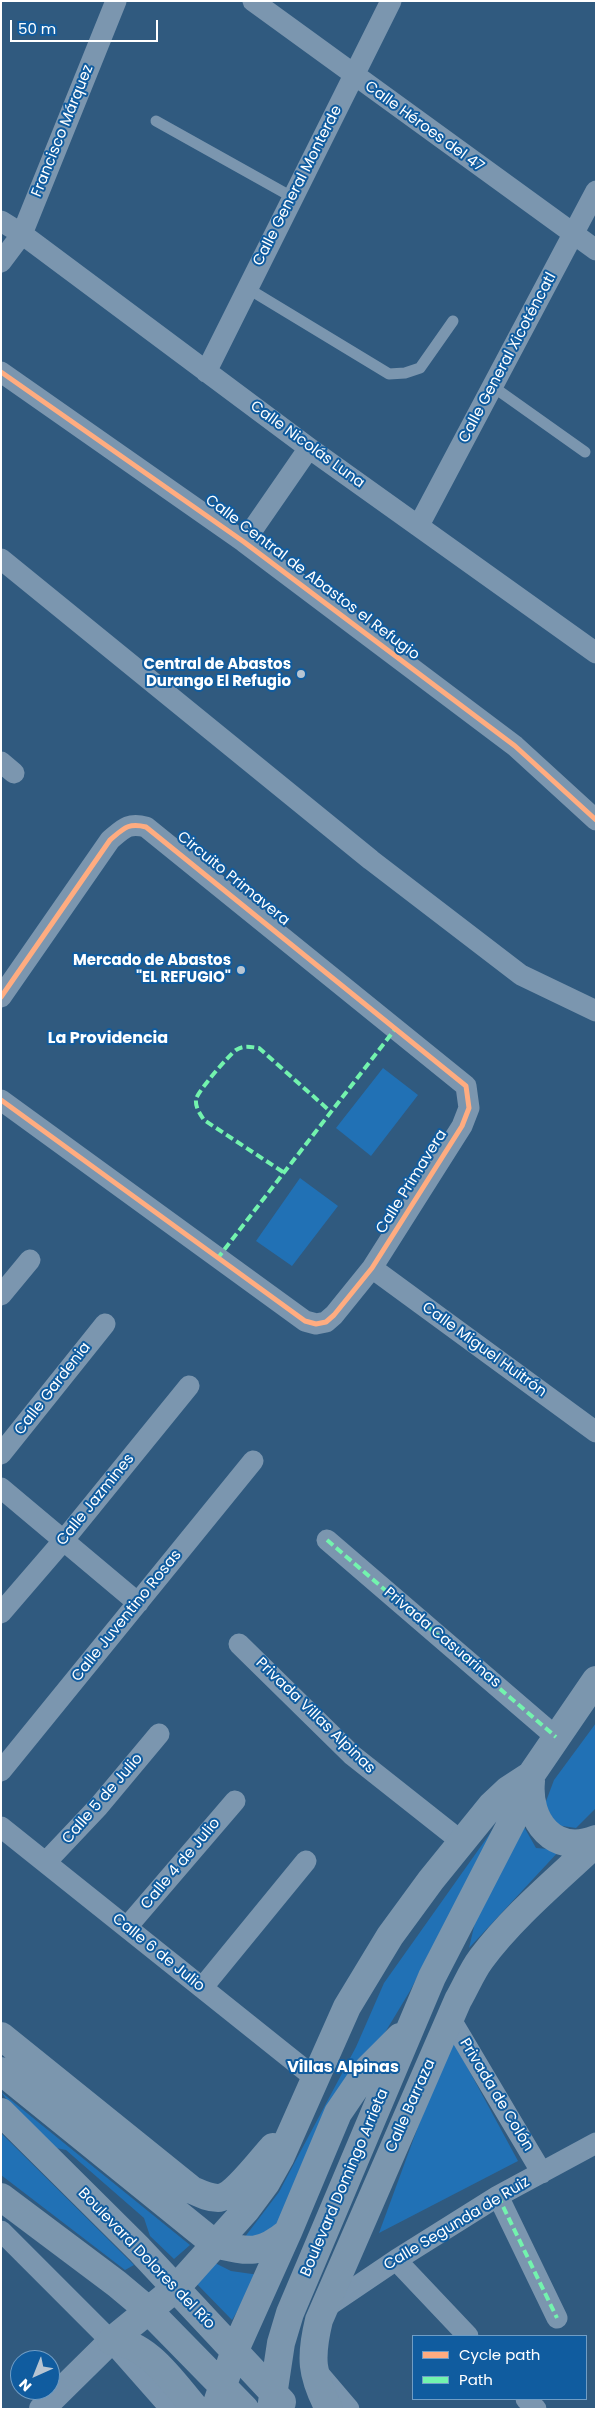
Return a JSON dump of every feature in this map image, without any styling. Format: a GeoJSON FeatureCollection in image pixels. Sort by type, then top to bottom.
{"type":"FeatureCollection","features":[{"type":"Feature","properties":{"kind":"main road"},"geometry":{"type":"LineString","coordinates":[[111,2341],[176,2288],[215,2244],[232,2228],[266,2183],[348,2007],[390,1936],[492,1806],[508,1790],[531,1775],[596,1680]]}},
{"type":"Feature","properties":{"kind":"main road"},"geometry":{"type":"LineString","coordinates":[[531,1775],[529,1796],[536,1821],[548,1833],[562,1840],[578,1843],[596,1840]]}},
{"type":"Feature","properties":{"kind":"main road","name":"Boulevard Domingo Arrieta"},"geometry":{"type":"LineString","coordinates":[[277,2403],[281,2343],[290,2313],[408,2030],[432,1977],[514,1818],[531,1775]]}},
{"type":"Feature","properties":{"kind":"main road","name":"Calle Barraza"},"geometry":{"type":"LineString","coordinates":[[329,2409],[312,2366],[312,2347],[322,2310],[450,2018],[481,1960],[541,1894],[596,1843]]}},
{"type":"Feature","properties":{"kind":"main road"},"geometry":{"type":"LineString","coordinates":[[220,2398],[235,2350],[288,2232],[338,2112],[368,2069],[481,1960]]}},
{"type":"Feature","properties":{"kind":"main road"},"geometry":{"type":"LineString","coordinates":[[1,2036],[192,2190],[207,2197],[221,2198],[232,2191],[296,2122]]}},
{"type":"Feature","properties":{"kind":"main road"},"geometry":{"type":"LineString","coordinates":[[1,2071],[215,2244],[242,2250],[257,2250],[271,2246],[288,2232]]}},
{"type":"Feature","properties":{"kind":"main road","name":"Boulevard Dolores del Río"},"geometry":{"type":"LineString","coordinates":[[1,2112],[235,2350],[277,2403]]}},
{"type":"Feature","properties":{"kind":"main road"},"geometry":{"type":"LineString","coordinates":[[1,2197],[118,2284],[148,2310],[220,2398],[244,2409]]}},
{"type":"Feature","properties":{"kind":"main road"},"geometry":{"type":"LineString","coordinates":[[111,2341],[123,2341],[145,2354],[196,2409]]}},
{"type":"Feature","properties":{"kind":"street","name":"Francisco Márquez"},"geometry":{"type":"LineString","coordinates":[[1,262],[22,234],[116,1]]}},
{"type":"Feature","properties":{"kind":"street","name":"Calle Héroes del 47"},"geometry":{"type":"LineString","coordinates":[[253,1],[353,76],[596,250]]}},
{"type":"Feature","properties":{"kind":"street","name":"Calle General Monterde"},"geometry":{"type":"LineString","coordinates":[[206,372],[391,1]]}},
{"type":"Feature","properties":{"kind":"street","name":"Calle General Xicoténcatl"},"geometry":{"type":"LineString","coordinates":[[419,525],[596,191]]}},
{"type":"Feature","properties":{"kind":"street","name":"Calle Nicolás Luna"},"geometry":{"type":"LineString","coordinates":[[1,221],[22,234],[309,448],[596,653]]}},
{"type":"Feature","properties":{"kind":"street","name":"Calle Central de Abastos el Refugio"},"geometry":{"type":"LineString","coordinates":[[1,372],[244,542],[516,746],[596,820]]}},
{"type":"Feature","properties":{"kind":"street","name":"Calle Central de Abastos el Refugio"},"geometry":{"type":"LineString","coordinates":[[244,542],[309,448]]}},
{"type":"Feature","properties":{"kind":"street"},"geometry":{"type":"LineString","coordinates":[[1,559],[371,860],[521,975],[596,1011]]}},
{"type":"Feature","properties":{"kind":"street","name":"Circuito Primavera"},"geometry":{"type":"LineString","coordinates":[[1,998],[110,840],[123,829],[134,824],[146,826],[466,1086],[469,1108]]}},
{"type":"Feature","properties":{"kind":"street"},"geometry":{"type":"LineString","coordinates":[[1,1100],[305,1321],[316,1324],[326,1322],[334,1315],[372,1268]]}},
{"type":"Feature","properties":{"kind":"street","name":"Calle Primavera"},"geometry":{"type":"LineString","coordinates":[[372,1268],[462,1126],[469,1108]]}},
{"type":"Feature","properties":{"kind":"street"},"geometry":{"type":"LineString","coordinates":[[1,1295],[30,1260]]}},
{"type":"Feature","properties":{"kind":"street","name":"Calle Miguel Huitrón"},"geometry":{"type":"LineString","coordinates":[[372,1268],[596,1432]]}},
{"type":"Feature","properties":{"kind":"street","name":"Calle Gardenia"},"geometry":{"type":"LineString","coordinates":[[1,1454],[105,1324]]}},
{"type":"Feature","properties":{"kind":"street","name":"Calle Jazmines"},"geometry":{"type":"LineString","coordinates":[[1,1613],[64,1541],[189,1386]]}},
{"type":"Feature","properties":{"kind":"street","name":"Calle Juventino Rosas"},"geometry":{"type":"LineString","coordinates":[[1,1771],[253,1461]]}},
{"type":"Feature","properties":{"kind":"street"},"geometry":{"type":"LineString","coordinates":[[1,1488],[138,1603]]}},
{"type":"Feature","properties":{"kind":"street","name":"Privada Casuarinas"},"geometry":{"type":"LineString","coordinates":[[327,1540],[556,1737]]}},
{"type":"Feature","properties":{"kind":"street","name":"Privada Villas Alpinas"},"geometry":{"type":"LineString","coordinates":[[239,1644],[352,1755],[462,1842]]}},
{"type":"Feature","properties":{"kind":"street","name":"Calle 5 de Julio"},"geometry":{"type":"LineString","coordinates":[[46,1862],[98,1808],[159,1734]]}},
{"type":"Feature","properties":{"kind":"street","name":"Calle 4 de Julio"},"geometry":{"type":"LineString","coordinates":[[127,1927],[236,1800]]}},
{"type":"Feature","properties":{"kind":"street","name":"Calle 6 de Julio"},"geometry":{"type":"LineString","coordinates":[[1,1827],[315,2078]]}},
{"type":"Feature","properties":{"kind":"street"},"geometry":{"type":"LineString","coordinates":[[202,1988],[306,1861]]}},
{"type":"Feature","properties":{"kind":"street","name":"Privada de Colón"},"geometry":{"type":"LineString","coordinates":[[450,2018],[542,2173]]}},
{"type":"Feature","properties":{"kind":"street","name":"Calle Segunda de Ruiz"},"geometry":{"type":"LineString","coordinates":[[322,2310],[396,2260],[498,2196],[596,2144]]}},
{"type":"Feature","properties":{"kind":"street"},"geometry":{"type":"LineString","coordinates":[[498,2196],[558,2318]]}},
{"type":"Feature","properties":{"kind":"street"},"geometry":{"type":"LineString","coordinates":[[1,2231],[111,2341],[171,2409]]}},
{"type":"Feature","properties":{"kind":"street"},"geometry":{"type":"LineString","coordinates":[[396,2260],[467,2335]]}},
{"type":"Feature","properties":{"kind":"street"},"geometry":{"type":"LineString","coordinates":[[42,2409],[111,2341]]}},
{"type":"Feature","properties":{"kind":"street"},"geometry":{"type":"LineString","coordinates":[[312,2366],[349,2409]]}},
{"type":"Feature","properties":{"kind":"street"},"geometry":{"type":"LineString","coordinates":[[527,2400],[536,2409]]}},
{"type":"Feature","properties":{"kind":"lane"},"geometry":{"type":"LineString","coordinates":[[156,121],[292,197]]}},
{"type":"Feature","properties":{"kind":"lane"},"geometry":{"type":"LineString","coordinates":[[248,288],[389,374],[405,373],[420,368],[453,321]]}},
{"type":"Feature","properties":{"kind":"lane"},"geometry":{"type":"LineString","coordinates":[[492,386],[585,452]]}},
{"type":"Feature","properties":{"kind":"shaded area"},"geometry":{"type":"Polygon","coordinates":[[[383,1068],[418,1095],[371,1156],[336,1128],[383,1068]]]}},
{"type":"Feature","properties":{"kind":"shaded area"},"geometry":{"type":"Polygon","coordinates":[[[300,1178],[338,1206],[292,1266],[256,1241],[300,1178]]]}},
{"type":"Feature","properties":{"kind":"shaded area"},"geometry":{"type":"Polygon","coordinates":[[[596,1723],[596,1808],[576,1828],[556,1825],[545,1804],[554,1780],[596,1723]]]}},
{"type":"Feature","properties":{"kind":"shaded area"},"geometry":{"type":"Polygon","coordinates":[[[496,1825],[410,1991],[357,2079],[284,2224],[241,2242],[279,2192],[356,2047],[384,1983],[496,1825]]]}},
{"type":"Feature","properties":{"kind":"shaded area"},"geometry":{"type":"Polygon","coordinates":[[[523,1825],[536,1848],[560,1850],[469,1948],[477,1914],[523,1825]]]}},
{"type":"Feature","properties":{"kind":"shaded area"},"geometry":{"type":"Polygon","coordinates":[[[451,2037],[518,2161],[379,2233],[451,2037]]]}},
{"type":"Feature","properties":{"kind":"shaded area"},"geometry":{"type":"Polygon","coordinates":[[[1,2092],[190,2245],[174,2259],[150,2236],[144,2218],[66,2150],[56,2148],[13,2108],[1,2092]]]}},
{"type":"Feature","properties":{"kind":"shaded area"},"geometry":{"type":"Polygon","coordinates":[[[1,2133],[134,2265],[125,2270],[1,2175],[1,2133]]]}},
{"type":"Feature","properties":{"kind":"shaded area"},"geometry":{"type":"Polygon","coordinates":[[[213,2262],[231,2271],[259,2275],[232,2320],[195,2282],[213,2262]]]}},
{"type":"Feature","properties":{"kind":"marked path"},"geometry":{"type":"LineString","coordinates":[[217,1259],[396,1028]]}},
{"type":"Feature","properties":{"kind":"marked path"},"geometry":{"type":"LineString","coordinates":[[283,1172],[204,1120],[197,1108],[196,1099],[208,1081],[239,1048],[259,1048],[331,1112]]}},
{"type":"Feature","properties":{"kind":"marked path"},"geometry":{"type":"LineString","coordinates":[[327,1540],[556,1737]]}},
{"type":"Feature","properties":{"kind":"marked path"},"geometry":{"type":"LineString","coordinates":[[498,2196],[557,2318]]}},
{"type":"Feature","properties":{"kind":"cycle path"},"geometry":{"type":"LineString","coordinates":[[1,372],[244,542],[515,746],[596,820]]}},
{"type":"Feature","properties":{"kind":"cycle path"},"geometry":{"type":"LineString","coordinates":[[1,997],[110,840],[130,826],[146,827],[466,1086],[469,1108],[462,1126],[372,1268],[334,1315],[326,1322],[316,1324],[305,1321],[1,1100]]}},
{"type":"Feature","properties":{"kind":"place","name":"Central de Abastos Durango El Refugio"},"geometry":{"type":"Point","coordinates":[301,674]}},
{"type":"Feature","properties":{"kind":"place","name":"Mercado de Abastos \"EL REFUGIO\""},"geometry":{"type":"Point","coordinates":[241,970]}},
{"type":"Feature","properties":{"kind":"district","name":"La Providencia"},"geometry":{"type":"Point","coordinates":[108,1039]}},
{"type":"Feature","properties":{"kind":"district","name":"Villas Alpinas"},"geometry":{"type":"Point","coordinates":[343,2068]}}]}
